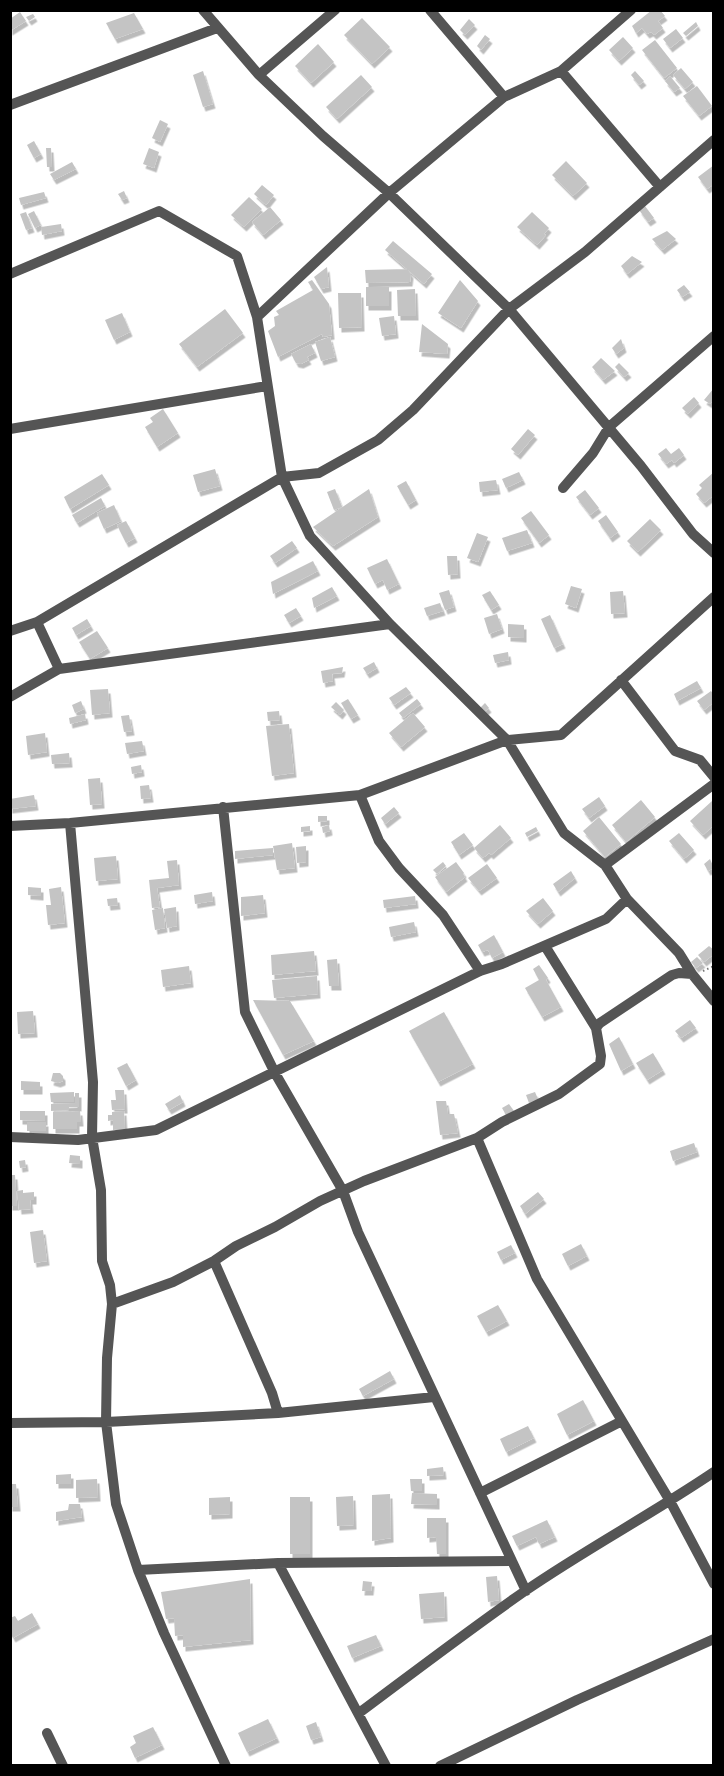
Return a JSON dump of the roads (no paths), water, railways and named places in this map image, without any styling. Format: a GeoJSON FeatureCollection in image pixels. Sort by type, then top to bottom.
{"type":"FeatureCollection","features":[{"type":"Feature","properties":{"kind":"street"},"geometry":{"type":"LineString","coordinates":[[203,10],[259,75],[389,194],[509,309],[609,427],[693,534],[714,553]]}},
{"type":"Feature","properties":{"kind":"street"},"geometry":{"type":"LineString","coordinates":[[259,75],[336,10]]}},
{"type":"Feature","properties":{"kind":"street"},"geometry":{"type":"LineString","coordinates":[[430,10],[504,97]]}},
{"type":"Feature","properties":{"kind":"street"},"geometry":{"type":"LineString","coordinates":[[257,317],[389,194],[504,97],[561,71],[631,10]]}},
{"type":"Feature","properties":{"kind":"street"},"geometry":{"type":"LineString","coordinates":[[10,105],[217,28]]}},
{"type":"Feature","properties":{"kind":"street"},"geometry":{"type":"LineString","coordinates":[[561,71],[660,187]]}},
{"type":"Feature","properties":{"kind":"street"},"geometry":{"type":"LineString","coordinates":[[10,631],[37,622],[282,477],[319,473],[378,441],[413,410],[509,309],[585,252],[714,140]]}},
{"type":"Feature","properties":{"kind":"street"},"geometry":{"type":"LineString","coordinates":[[10,274],[159,211],[237,256],[257,317],[282,477],[310,536],[390,624],[507,740],[564,833],[605,865],[627,899],[679,953],[692,974],[714,1001]]}},
{"type":"Feature","properties":{"kind":"street"},"geometry":{"type":"LineString","coordinates":[[563,488],[593,453],[609,427],[714,336]]}},
{"type":"Feature","properties":{"kind":"street"},"geometry":{"type":"LineString","coordinates":[[10,429],[267,386]]}},
{"type":"Feature","properties":{"kind":"street"},"geometry":{"type":"LineString","coordinates":[[10,826],[70,823],[360,795],[507,740],[561,735],[714,597]]}},
{"type":"Feature","properties":{"kind":"street"},"geometry":{"type":"LineString","coordinates":[[37,622],[59,669]]}},
{"type":"Feature","properties":{"kind":"street"},"geometry":{"type":"LineString","coordinates":[[10,697],[59,669],[390,624]]}},
{"type":"Feature","properties":{"kind":"street"},"geometry":{"type":"LineString","coordinates":[[621,680],[675,751],[700,760],[714,777]]}},
{"type":"Feature","properties":{"kind":"street"},"geometry":{"type":"LineString","coordinates":[[605,865],[714,784]]}},
{"type":"Feature","properties":{"kind":"street"},"geometry":{"type":"LineString","coordinates":[[360,795],[379,841],[399,868],[443,915],[480,971]]}},
{"type":"Feature","properties":{"kind":"street"},"geometry":{"type":"LineString","coordinates":[[223,807],[245,1012],[275,1073],[343,1191],[358,1232],[526,1591]]}},
{"type":"Feature","properties":{"kind":"street"},"geometry":{"type":"LineString","coordinates":[[70,823],[93,1082],[92,1137],[101,1190],[102,1261],[110,1285],[112,1304],[107,1358],[106,1422],[116,1504],[138,1570],[164,1633],[226,1766]]}},
{"type":"Feature","properties":{"kind":"street"},"geometry":{"type":"LineString","coordinates":[[10,1137],[78,1140],[156,1130],[480,971],[502,964],[606,919],[627,899]]}},
{"type":"Feature","properties":{"kind":"street"},"geometry":{"type":"LineString","coordinates":[[112,1304],[149,1292],[214,1261],[236,1246],[320,1201],[364,1181],[477,1138],[502,1122],[559,1094],[595,1069],[600,1064],[601,1056],[596,1028],[545,946]]}},
{"type":"Feature","properties":{"kind":"street"},"geometry":{"type":"LineString","coordinates":[[596,1028],[629,1002],[672,975],[692,974]]}},
{"type":"Feature","properties":{"kind":"street"},"geometry":{"type":"LineString","coordinates":[[477,1138],[537,1279],[670,1501],[714,1584]]}},
{"type":"Feature","properties":{"kind":"street"},"geometry":{"type":"LineString","coordinates":[[214,1261],[272,1393],[278,1413]]}},
{"type":"Feature","properties":{"kind":"street"},"geometry":{"type":"LineString","coordinates":[[10,1423],[106,1422],[278,1413],[434,1397]]}},
{"type":"Feature","properties":{"kind":"street"},"geometry":{"type":"LineString","coordinates":[[480,1493],[622,1421]]}},
{"type":"Feature","properties":{"kind":"street"},"geometry":{"type":"LineString","coordinates":[[359,1713],[526,1591],[714,1472]]}},
{"type":"Feature","properties":{"kind":"street"},"geometry":{"type":"LineString","coordinates":[[138,1570],[278,1563],[512,1561]]}},
{"type":"Feature","properties":{"kind":"street"},"geometry":{"type":"LineString","coordinates":[[278,1563],[386,1766]]}},
{"type":"Feature","properties":{"kind":"street"},"geometry":{"type":"LineString","coordinates":[[440,1766],[577,1700],[714,1638]]}},
{"type":"Feature","properties":{"kind":"street"},"geometry":{"type":"LineString","coordinates":[[47,1733],[63,1766]]}}]}
